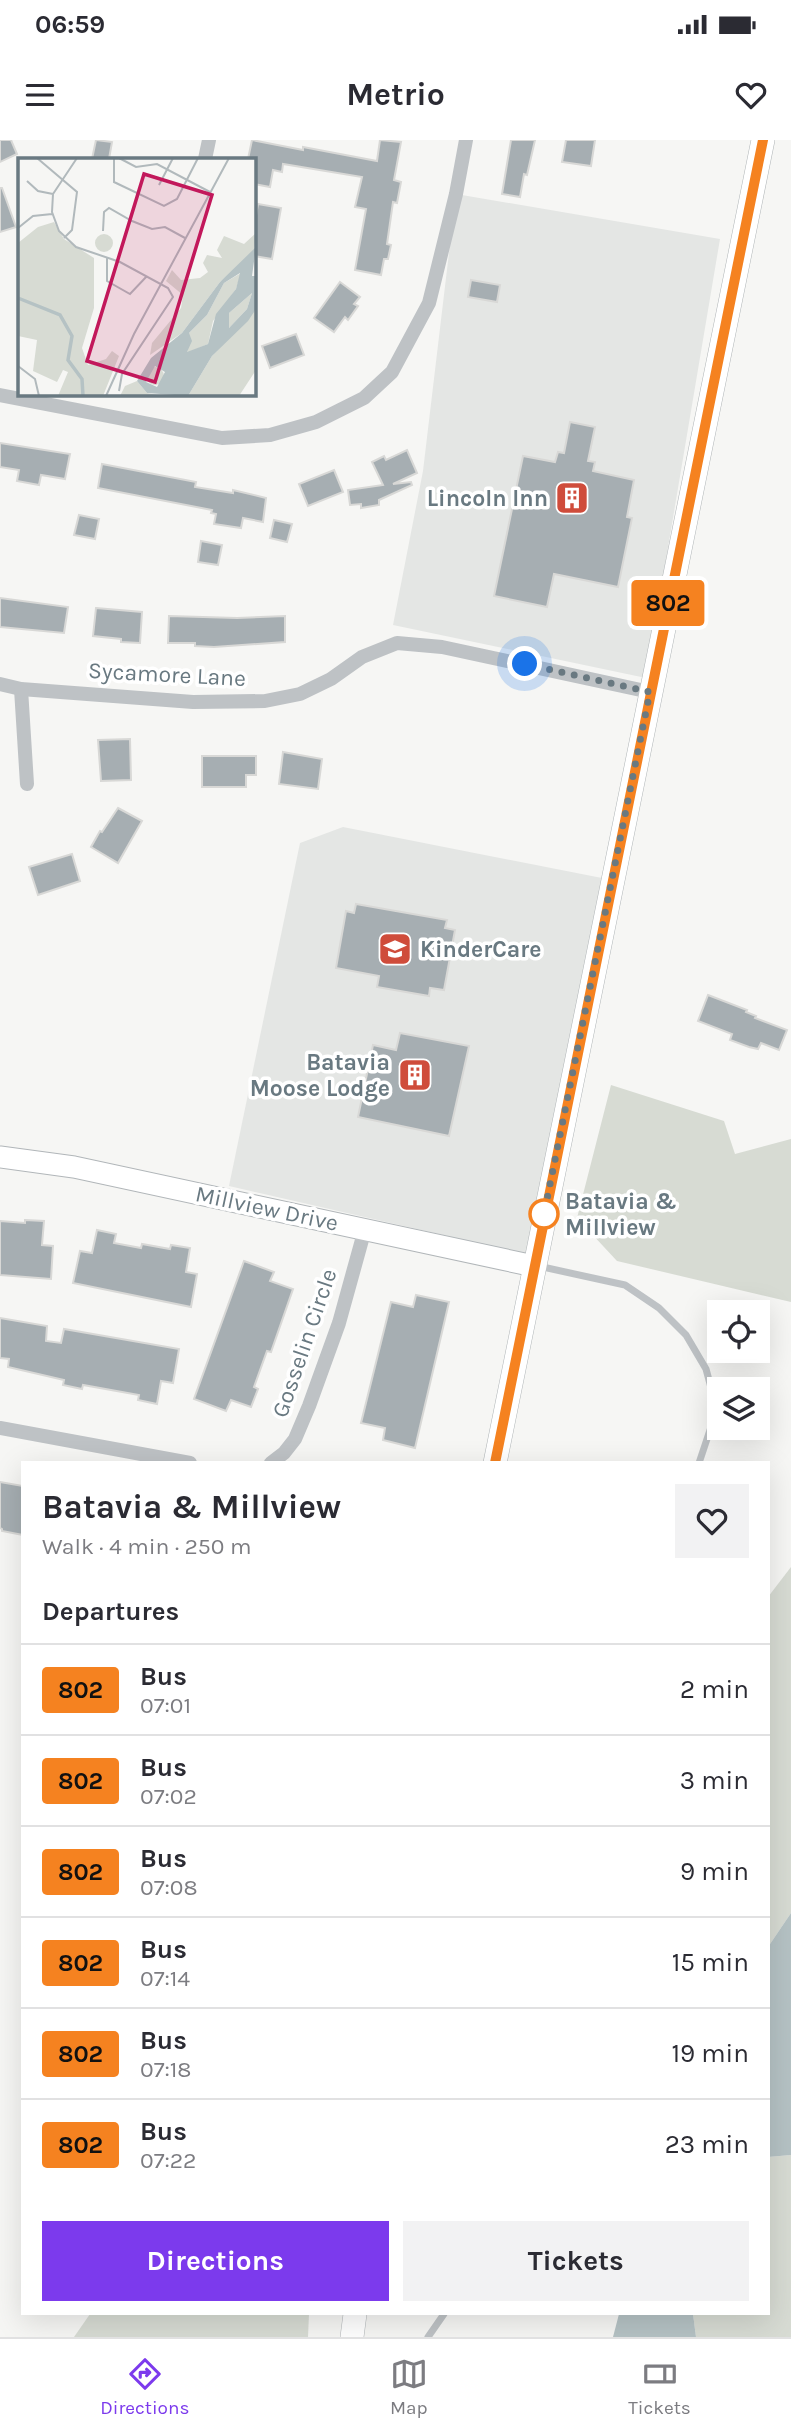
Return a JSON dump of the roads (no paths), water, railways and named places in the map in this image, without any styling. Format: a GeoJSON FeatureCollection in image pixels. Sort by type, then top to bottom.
{"type":"FeatureCollection","features":[{"type":"Feature","properties":{"kind":"main road"},"geometry":{"type":"LineString","coordinates":[[495,1461],[763,140]]}},
{"type":"Feature","properties":{"kind":"main road"},"geometry":{"type":"LineString","coordinates":[[352,2337],[355,2315]]}},
{"type":"Feature","properties":{"kind":"street"},"geometry":{"type":"LineString","coordinates":[[205,158],[209,140]]}},
{"type":"Feature","properties":{"kind":"street"},"geometry":{"type":"LineString","coordinates":[[0,395],[222,438],[270,435],[316,422],[364,398],[392,372],[429,303],[456,194],[466,140]]}},
{"type":"Feature","properties":{"kind":"street","name":"Sycamore Lane"},"geometry":{"type":"LineString","coordinates":[[0,684],[21,689],[193,702],[265,701],[300,694],[331,679],[362,657],[397,643],[442,647],[650,692]]}},
{"type":"Feature","properties":{"kind":"street"},"geometry":{"type":"LineString","coordinates":[[21,689],[27,785]]}},
{"type":"Feature","properties":{"kind":"street","name":"Millview Drive"},"geometry":{"type":"LineString","coordinates":[[0,1157],[74,1167],[534,1266]]}},
{"type":"Feature","properties":{"kind":"street","name":"Gosselin Circle"},"geometry":{"type":"LineString","coordinates":[[274,1461],[295,1439],[309,1406],[339,1323],[365,1229]]}},
{"type":"Feature","properties":{"kind":"street"},"geometry":{"type":"LineString","coordinates":[[0,1428],[179,1461]]}},
{"type":"Feature","properties":{"kind":"lane"},"geometry":{"type":"LineString","coordinates":[[534,1266],[625,1285],[659,1308],[686,1335],[706,1369],[713,1395],[713,1418],[700,1461]]}},
{"type":"Feature","properties":{"kind":"lane"},"geometry":{"type":"LineString","coordinates":[[428,2337],[443,2315]]}},
{"type":"Feature","properties":{"kind":"place","name":"Lincoln Inn"},"geometry":{"type":"Point","coordinates":[572,498]}},
{"type":"Feature","properties":{"kind":"place","name":"KinderCare"},"geometry":{"type":"Point","coordinates":[395,949]}},
{"type":"Feature","properties":{"kind":"place","name":"Batavia Moose Lodge"},"geometry":{"type":"Point","coordinates":[415,1075]}},
{"type":"Feature","properties":{"kind":"place","name":"Batavia & Millview"},"geometry":{"type":"Point","coordinates":[544,1214]}}]}
